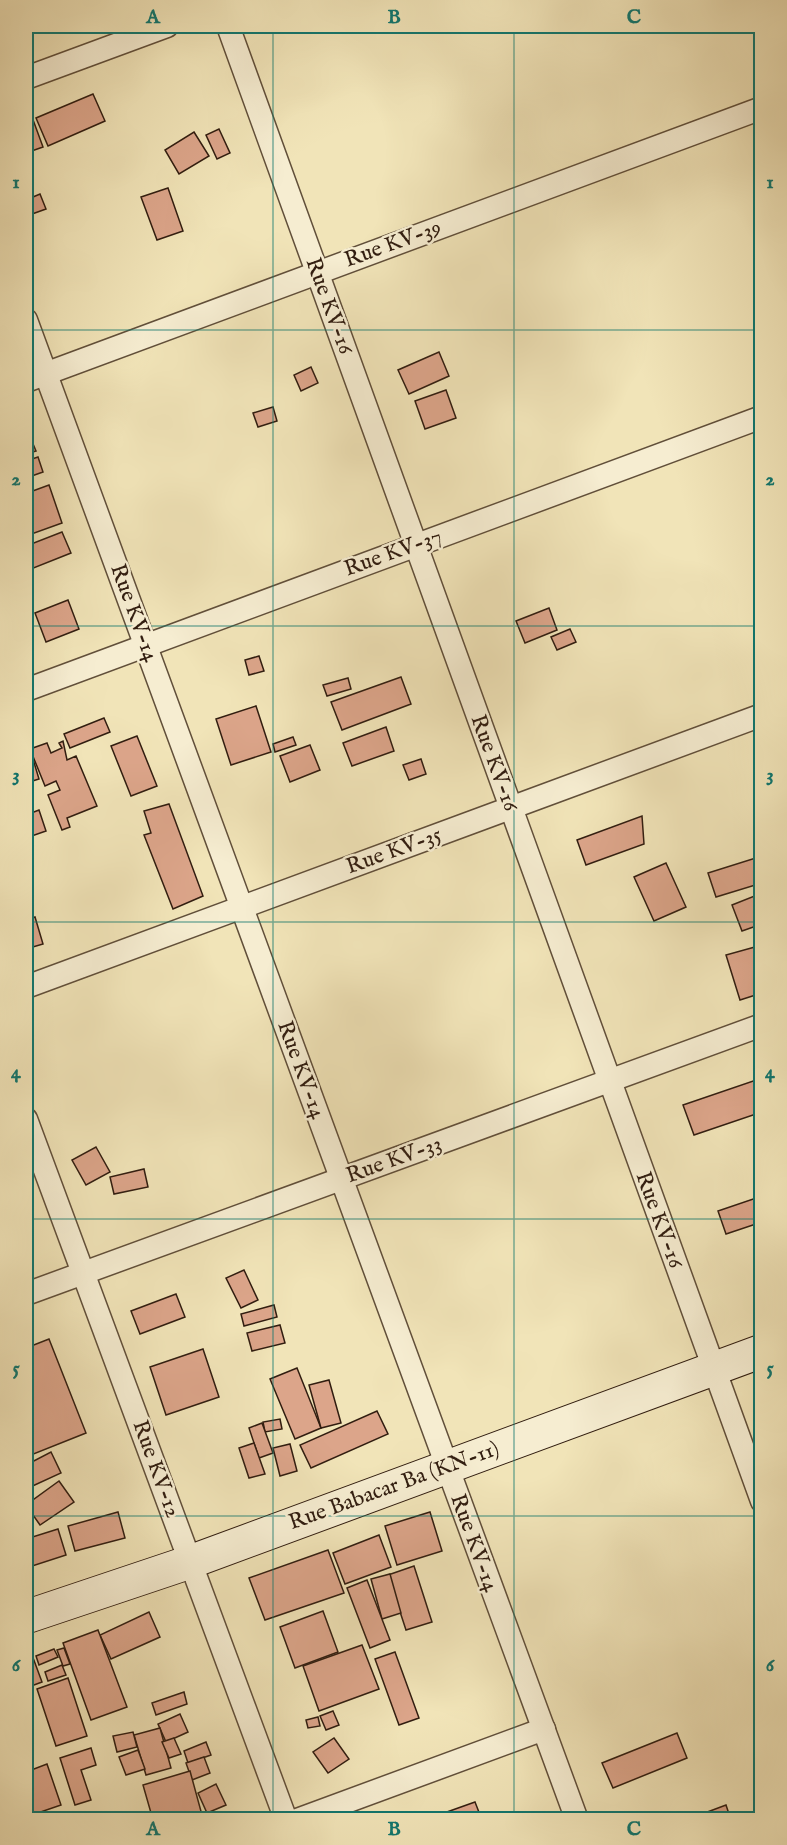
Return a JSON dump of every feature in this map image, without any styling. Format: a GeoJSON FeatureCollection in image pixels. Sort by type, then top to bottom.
{"type":"FeatureCollection","features":[{"type":"Feature","properties":{"kind":"street"},"geometry":{"type":"LineString","coordinates":[[26,78],[167,26]]}},
{"type":"Feature","properties":{"kind":"street","name":"Rue KV-16"},"geometry":{"type":"LineString","coordinates":[[228,26],[712,1370],[762,1501]]}},
{"type":"Feature","properties":{"kind":"street","name":"Rue KV-39"},"geometry":{"type":"LineString","coordinates":[[35,377],[762,108]]}},
{"type":"Feature","properties":{"kind":"street","name":"Rue KV-14"},"geometry":{"type":"LineString","coordinates":[[26,320],[35,377],[146,645],[577,1820]]}},
{"type":"Feature","properties":{"kind":"street","name":"Rue KV-37"},"geometry":{"type":"LineString","coordinates":[[26,690],[762,417]]}},
{"type":"Feature","properties":{"kind":"street","name":"Rue KV-35"},"geometry":{"type":"LineString","coordinates":[[26,987],[762,715]]}},
{"type":"Feature","properties":{"kind":"street","name":"Rue KV-33"},"geometry":{"type":"LineString","coordinates":[[26,1294],[762,1025]]}},
{"type":"Feature","properties":{"kind":"street","name":"Rue KV-12"},"geometry":{"type":"LineString","coordinates":[[26,1119],[286,1820]]}},
{"type":"Feature","properties":{"kind":"street","name":"Rue Babacar Ba (KN-11)"},"geometry":{"type":"LineString","coordinates":[[26,1617],[190,1562],[762,1351]]}},
{"type":"Feature","properties":{"kind":"street"},"geometry":{"type":"LineString","coordinates":[[297,1820],[544,1729]]}},
{"type":"Feature","properties":{"kind":"building"},"geometry":{"type":"Polygon","coordinates":[[[93,94],[105,121],[48,146],[36,118],[93,94]]]}},
{"type":"Feature","properties":{"kind":"building"},"geometry":{"type":"Polygon","coordinates":[[[32,117],[43,147],[26,153],[26,120],[32,117]]]}},
{"type":"Feature","properties":{"kind":"building"},"geometry":{"type":"Polygon","coordinates":[[[219,129],[230,153],[217,159],[206,135],[219,129]]]}},
{"type":"Feature","properties":{"kind":"building"},"geometry":{"type":"Polygon","coordinates":[[[194,132],[209,156],[179,174],[165,150],[194,132]]]}},
{"type":"Feature","properties":{"kind":"building"},"geometry":{"type":"Polygon","coordinates":[[[168,188],[183,231],[157,240],[141,197],[168,188]]]}},
{"type":"Feature","properties":{"kind":"building"},"geometry":{"type":"Polygon","coordinates":[[[40,194],[46,209],[32,214],[26,200],[40,194]]]}},
{"type":"Feature","properties":{"kind":"building"},"geometry":{"type":"Polygon","coordinates":[[[439,352],[449,376],[409,394],[398,370],[439,352]]]}},
{"type":"Feature","properties":{"kind":"building"},"geometry":{"type":"Polygon","coordinates":[[[311,367],[318,383],[301,391],[294,375],[311,367]]]}},
{"type":"Feature","properties":{"kind":"building"},"geometry":{"type":"Polygon","coordinates":[[[446,390],[456,418],[425,429],[415,401],[446,390]]]}},
{"type":"Feature","properties":{"kind":"building"},"geometry":{"type":"Polygon","coordinates":[[[273,407],[277,421],[258,427],[253,413],[273,407]]]}},
{"type":"Feature","properties":{"kind":"building"},"geometry":{"type":"Polygon","coordinates":[[[26,427],[36,451],[26,454],[26,427]]]}},
{"type":"Feature","properties":{"kind":"building"},"geometry":{"type":"Polygon","coordinates":[[[38,457],[43,472],[26,478],[26,461],[38,457]]]}},
{"type":"Feature","properties":{"kind":"building"},"geometry":{"type":"Polygon","coordinates":[[[26,478],[30,492],[49,485],[62,523],[26,536],[26,478]]]}},
{"type":"Feature","properties":{"kind":"building"},"geometry":{"type":"Polygon","coordinates":[[[62,532],[71,553],[26,571],[26,546],[62,532]]]}},
{"type":"Feature","properties":{"kind":"building"},"geometry":{"type":"Polygon","coordinates":[[[68,600],[79,629],[46,642],[35,613],[68,600]]]}},
{"type":"Feature","properties":{"kind":"building"},"geometry":{"type":"Polygon","coordinates":[[[549,608],[557,630],[525,643],[516,621],[549,608]]]}},
{"type":"Feature","properties":{"kind":"building"},"geometry":{"type":"Polygon","coordinates":[[[570,629],[576,642],[557,650],[551,637],[570,629]]]}},
{"type":"Feature","properties":{"kind":"building"},"geometry":{"type":"Polygon","coordinates":[[[259,656],[264,671],[249,675],[245,660],[259,656]]]}},
{"type":"Feature","properties":{"kind":"building"},"geometry":{"type":"Polygon","coordinates":[[[401,677],[411,704],[342,730],[331,702],[401,677]]]}},
{"type":"Feature","properties":{"kind":"building"},"geometry":{"type":"Polygon","coordinates":[[[348,678],[351,689],[327,696],[323,685],[348,678]]]}},
{"type":"Feature","properties":{"kind":"building"},"geometry":{"type":"Polygon","coordinates":[[[256,706],[271,752],[231,765],[216,719],[256,706]]]}},
{"type":"Feature","properties":{"kind":"building"},"geometry":{"type":"Polygon","coordinates":[[[104,718],[110,732],[70,748],[64,734],[104,718]]]}},
{"type":"Feature","properties":{"kind":"building"},"geometry":{"type":"Polygon","coordinates":[[[386,727],[394,751],[352,766],[343,743],[386,727]]]}},
{"type":"Feature","properties":{"kind":"building"},"geometry":{"type":"Polygon","coordinates":[[[137,736],[157,786],[131,796],[111,746],[137,736]]]}},
{"type":"Feature","properties":{"kind":"building"},"geometry":{"type":"Polygon","coordinates":[[[293,737],[296,745],[275,752],[273,744],[293,737]]]}},
{"type":"Feature","properties":{"kind":"building"},"geometry":{"type":"Polygon","coordinates":[[[63,741],[67,760],[76,756],[97,806],[67,818],[70,827],[62,830],[48,795],[60,790],[56,781],[45,786],[30,749],[47,743],[51,753],[62,748],[59,743],[63,741]]]}},
{"type":"Feature","properties":{"kind":"building"},"geometry":{"type":"Polygon","coordinates":[[[310,745],[320,770],[290,782],[280,756],[310,745]]]}},
{"type":"Feature","properties":{"kind":"building"},"geometry":{"type":"Polygon","coordinates":[[[30,749],[39,779],[26,783],[26,751],[30,749]]]}},
{"type":"Feature","properties":{"kind":"building"},"geometry":{"type":"Polygon","coordinates":[[[421,759],[426,774],[409,780],[403,765],[421,759]]]}},
{"type":"Feature","properties":{"kind":"building"},"geometry":{"type":"Polygon","coordinates":[[[169,804],[203,896],[173,909],[144,835],[151,833],[144,811],[169,804]]]}},
{"type":"Feature","properties":{"kind":"building"},"geometry":{"type":"Polygon","coordinates":[[[39,810],[46,831],[26,838],[26,815],[39,810]]]}},
{"type":"Feature","properties":{"kind":"building"},"geometry":{"type":"Polygon","coordinates":[[[642,816],[644,844],[586,865],[577,840],[642,816]]]}},
{"type":"Feature","properties":{"kind":"building"},"geometry":{"type":"Polygon","coordinates":[[[762,856],[762,883],[716,897],[708,873],[762,856]]]}},
{"type":"Feature","properties":{"kind":"building"},"geometry":{"type":"Polygon","coordinates":[[[666,863],[686,907],[654,921],[634,877],[666,863]]]}},
{"type":"Feature","properties":{"kind":"building"},"geometry":{"type":"Polygon","coordinates":[[[762,893],[762,924],[742,931],[732,905],[762,893]]]}},
{"type":"Feature","properties":{"kind":"building"},"geometry":{"type":"Polygon","coordinates":[[[35,917],[43,944],[26,949],[26,920],[35,917]]]}},
{"type":"Feature","properties":{"kind":"building"},"geometry":{"type":"Polygon","coordinates":[[[762,945],[762,993],[740,1000],[726,955],[762,945]]]}},
{"type":"Feature","properties":{"kind":"building"},"geometry":{"type":"Polygon","coordinates":[[[762,1078],[762,1112],[694,1135],[683,1105],[762,1078]]]}},
{"type":"Feature","properties":{"kind":"building"},"geometry":{"type":"Polygon","coordinates":[[[96,1147],[110,1172],[86,1185],[72,1160],[96,1147]]]}},
{"type":"Feature","properties":{"kind":"building"},"geometry":{"type":"Polygon","coordinates":[[[144,1169],[148,1187],[114,1194],[110,1177],[144,1169]]]}},
{"type":"Feature","properties":{"kind":"building"},"geometry":{"type":"Polygon","coordinates":[[[762,1196],[762,1222],[726,1234],[718,1211],[762,1196]]]}},
{"type":"Feature","properties":{"kind":"building"},"geometry":{"type":"Polygon","coordinates":[[[244,1270],[258,1300],[241,1308],[226,1278],[244,1270]]]}},
{"type":"Feature","properties":{"kind":"building"},"geometry":{"type":"Polygon","coordinates":[[[176,1294],[185,1317],[140,1334],[131,1311],[176,1294]]]}},
{"type":"Feature","properties":{"kind":"building"},"geometry":{"type":"Polygon","coordinates":[[[274,1305],[277,1317],[244,1326],[241,1314],[274,1305]]]}},
{"type":"Feature","properties":{"kind":"building"},"geometry":{"type":"Polygon","coordinates":[[[280,1325],[285,1343],[252,1351],[247,1333],[280,1325]]]}},
{"type":"Feature","properties":{"kind":"building"},"geometry":{"type":"Polygon","coordinates":[[[49,1339],[86,1433],[26,1457],[26,1348],[49,1339]]]}},
{"type":"Feature","properties":{"kind":"building"},"geometry":{"type":"Polygon","coordinates":[[[203,1349],[219,1397],[166,1415],[150,1367],[203,1349]]]}},
{"type":"Feature","properties":{"kind":"building"},"geometry":{"type":"Polygon","coordinates":[[[297,1368],[321,1428],[295,1439],[270,1379],[297,1368]]]}},
{"type":"Feature","properties":{"kind":"building"},"geometry":{"type":"Polygon","coordinates":[[[329,1380],[341,1423],[321,1428],[309,1385],[329,1380]]]}},
{"type":"Feature","properties":{"kind":"building"},"geometry":{"type":"Polygon","coordinates":[[[377,1411],[388,1434],[311,1468],[300,1445],[377,1411]]]}},
{"type":"Feature","properties":{"kind":"building"},"geometry":{"type":"Polygon","coordinates":[[[280,1419],[282,1429],[265,1432],[263,1422],[280,1419]]]}},
{"type":"Feature","properties":{"kind":"building"},"geometry":{"type":"Polygon","coordinates":[[[262,1423],[273,1453],[259,1458],[249,1428],[262,1423]]]}},
{"type":"Feature","properties":{"kind":"building"},"geometry":{"type":"Polygon","coordinates":[[[254,1443],[265,1474],[249,1478],[239,1448],[254,1443]]]}},
{"type":"Feature","properties":{"kind":"building"},"geometry":{"type":"Polygon","coordinates":[[[290,1444],[297,1471],[280,1476],[273,1448],[290,1444]]]}},
{"type":"Feature","properties":{"kind":"building"},"geometry":{"type":"Polygon","coordinates":[[[51,1452],[61,1473],[26,1489],[26,1465],[51,1452]]]}},
{"type":"Feature","properties":{"kind":"building"},"geometry":{"type":"Polygon","coordinates":[[[59,1481],[74,1502],[40,1525],[26,1505],[59,1481]]]}},
{"type":"Feature","properties":{"kind":"building"},"geometry":{"type":"Polygon","coordinates":[[[118,1512],[125,1538],[75,1551],[68,1526],[118,1512]]]}},
{"type":"Feature","properties":{"kind":"building"},"geometry":{"type":"Polygon","coordinates":[[[430,1512],[442,1551],[397,1565],[385,1526],[430,1512]]]}},
{"type":"Feature","properties":{"kind":"building"},"geometry":{"type":"Polygon","coordinates":[[[58,1529],[66,1555],[26,1568],[26,1539],[58,1529]]]}},
{"type":"Feature","properties":{"kind":"building"},"geometry":{"type":"Polygon","coordinates":[[[379,1535],[391,1567],[345,1584],[333,1553],[379,1535]]]}},
{"type":"Feature","properties":{"kind":"building"},"geometry":{"type":"Polygon","coordinates":[[[328,1550],[344,1593],[265,1620],[249,1578],[328,1550]]]}},
{"type":"Feature","properties":{"kind":"building"},"geometry":{"type":"Polygon","coordinates":[[[414,1566],[432,1622],[406,1630],[388,1575],[414,1566]]]}},
{"type":"Feature","properties":{"kind":"building"},"geometry":{"type":"Polygon","coordinates":[[[390,1574],[401,1613],[382,1619],[371,1579],[390,1574]]]}},
{"type":"Feature","properties":{"kind":"building"},"geometry":{"type":"Polygon","coordinates":[[[367,1580],[390,1640],[370,1648],[347,1588],[367,1580]]]}},
{"type":"Feature","properties":{"kind":"building"},"geometry":{"type":"Polygon","coordinates":[[[323,1611],[338,1652],[295,1668],[280,1627],[323,1611]]]}},
{"type":"Feature","properties":{"kind":"building"},"geometry":{"type":"Polygon","coordinates":[[[149,1612],[160,1637],[111,1659],[100,1635],[149,1612]]]}},
{"type":"Feature","properties":{"kind":"building"},"geometry":{"type":"Polygon","coordinates":[[[98,1630],[127,1707],[91,1720],[63,1643],[98,1630]]]}},
{"type":"Feature","properties":{"kind":"building"},"geometry":{"type":"Polygon","coordinates":[[[362,1645],[379,1689],[319,1711],[303,1666],[362,1645]]]}},
{"type":"Feature","properties":{"kind":"building"},"geometry":{"type":"Polygon","coordinates":[[[64,1648],[70,1664],[63,1666],[57,1650],[64,1648]]]}},
{"type":"Feature","properties":{"kind":"building"},"geometry":{"type":"Polygon","coordinates":[[[54,1649],[58,1657],[39,1665],[36,1656],[54,1649]]]}},
{"type":"Feature","properties":{"kind":"building"},"geometry":{"type":"Polygon","coordinates":[[[395,1652],[419,1718],[399,1725],[375,1659],[395,1652]]]}},
{"type":"Feature","properties":{"kind":"building"},"geometry":{"type":"Polygon","coordinates":[[[32,1655],[42,1682],[26,1688],[26,1658],[32,1655]]]}},
{"type":"Feature","properties":{"kind":"building"},"geometry":{"type":"Polygon","coordinates":[[[62,1665],[66,1675],[48,1681],[45,1672],[62,1665]]]}},
{"type":"Feature","properties":{"kind":"building"},"geometry":{"type":"Polygon","coordinates":[[[68,1678],[87,1736],[56,1746],[37,1689],[68,1678]]]}},
{"type":"Feature","properties":{"kind":"building"},"geometry":{"type":"Polygon","coordinates":[[[184,1692],[187,1704],[156,1715],[152,1703],[184,1692]]]}},
{"type":"Feature","properties":{"kind":"building"},"geometry":{"type":"Polygon","coordinates":[[[333,1711],[339,1725],[326,1730],[320,1716],[333,1711]]]}},
{"type":"Feature","properties":{"kind":"building"},"geometry":{"type":"Polygon","coordinates":[[[180,1714],[188,1732],[166,1742],[158,1724],[180,1714]]]}},
{"type":"Feature","properties":{"kind":"building"},"geometry":{"type":"Polygon","coordinates":[[[318,1717],[320,1726],[308,1728],[306,1720],[318,1717]]]}},
{"type":"Feature","properties":{"kind":"building"},"geometry":{"type":"Polygon","coordinates":[[[160,1728],[171,1768],[146,1775],[134,1735],[160,1728]]]}},
{"type":"Feature","properties":{"kind":"building"},"geometry":{"type":"Polygon","coordinates":[[[133,1732],[137,1747],[117,1752],[113,1736],[133,1732]]]}},
{"type":"Feature","properties":{"kind":"building"},"geometry":{"type":"Polygon","coordinates":[[[677,1733],[687,1758],[613,1788],[602,1763],[677,1733]]]}},
{"type":"Feature","properties":{"kind":"building"},"geometry":{"type":"Polygon","coordinates":[[[174,1738],[181,1754],[169,1758],[162,1742],[174,1738]]]}},
{"type":"Feature","properties":{"kind":"building"},"geometry":{"type":"Polygon","coordinates":[[[334,1738],[349,1759],[328,1773],[313,1752],[334,1738]]]}},
{"type":"Feature","properties":{"kind":"building"},"geometry":{"type":"Polygon","coordinates":[[[206,1742],[211,1755],[188,1763],[184,1751],[206,1742]]]}},
{"type":"Feature","properties":{"kind":"building"},"geometry":{"type":"Polygon","coordinates":[[[91,1748],[96,1765],[81,1770],[91,1800],[75,1805],[60,1758],[91,1748]]]}},
{"type":"Feature","properties":{"kind":"building"},"geometry":{"type":"Polygon","coordinates":[[[138,1750],[145,1769],[126,1775],[119,1757],[138,1750]]]}},
{"type":"Feature","properties":{"kind":"building"},"geometry":{"type":"Polygon","coordinates":[[[204,1757],[210,1773],[192,1780],[186,1763],[204,1757]]]}},
{"type":"Feature","properties":{"kind":"building"},"geometry":{"type":"Polygon","coordinates":[[[47,1764],[61,1805],[26,1817],[26,1772],[47,1764]]]}},
{"type":"Feature","properties":{"kind":"building"},"geometry":{"type":"Polygon","coordinates":[[[190,1771],[202,1815],[185,1820],[153,1820],[143,1785],[190,1771]]]}},
{"type":"Feature","properties":{"kind":"building"},"geometry":{"type":"Polygon","coordinates":[[[216,1784],[226,1805],[207,1813],[198,1793],[216,1784]]]}},
{"type":"Feature","properties":{"kind":"building"},"geometry":{"type":"Polygon","coordinates":[[[475,1802],[482,1820],[430,1818],[475,1802]]]}},
{"type":"Feature","properties":{"kind":"building"},"geometry":{"type":"Polygon","coordinates":[[[726,1805],[731,1820],[704,1820],[702,1814],[726,1805]]]}}]}
